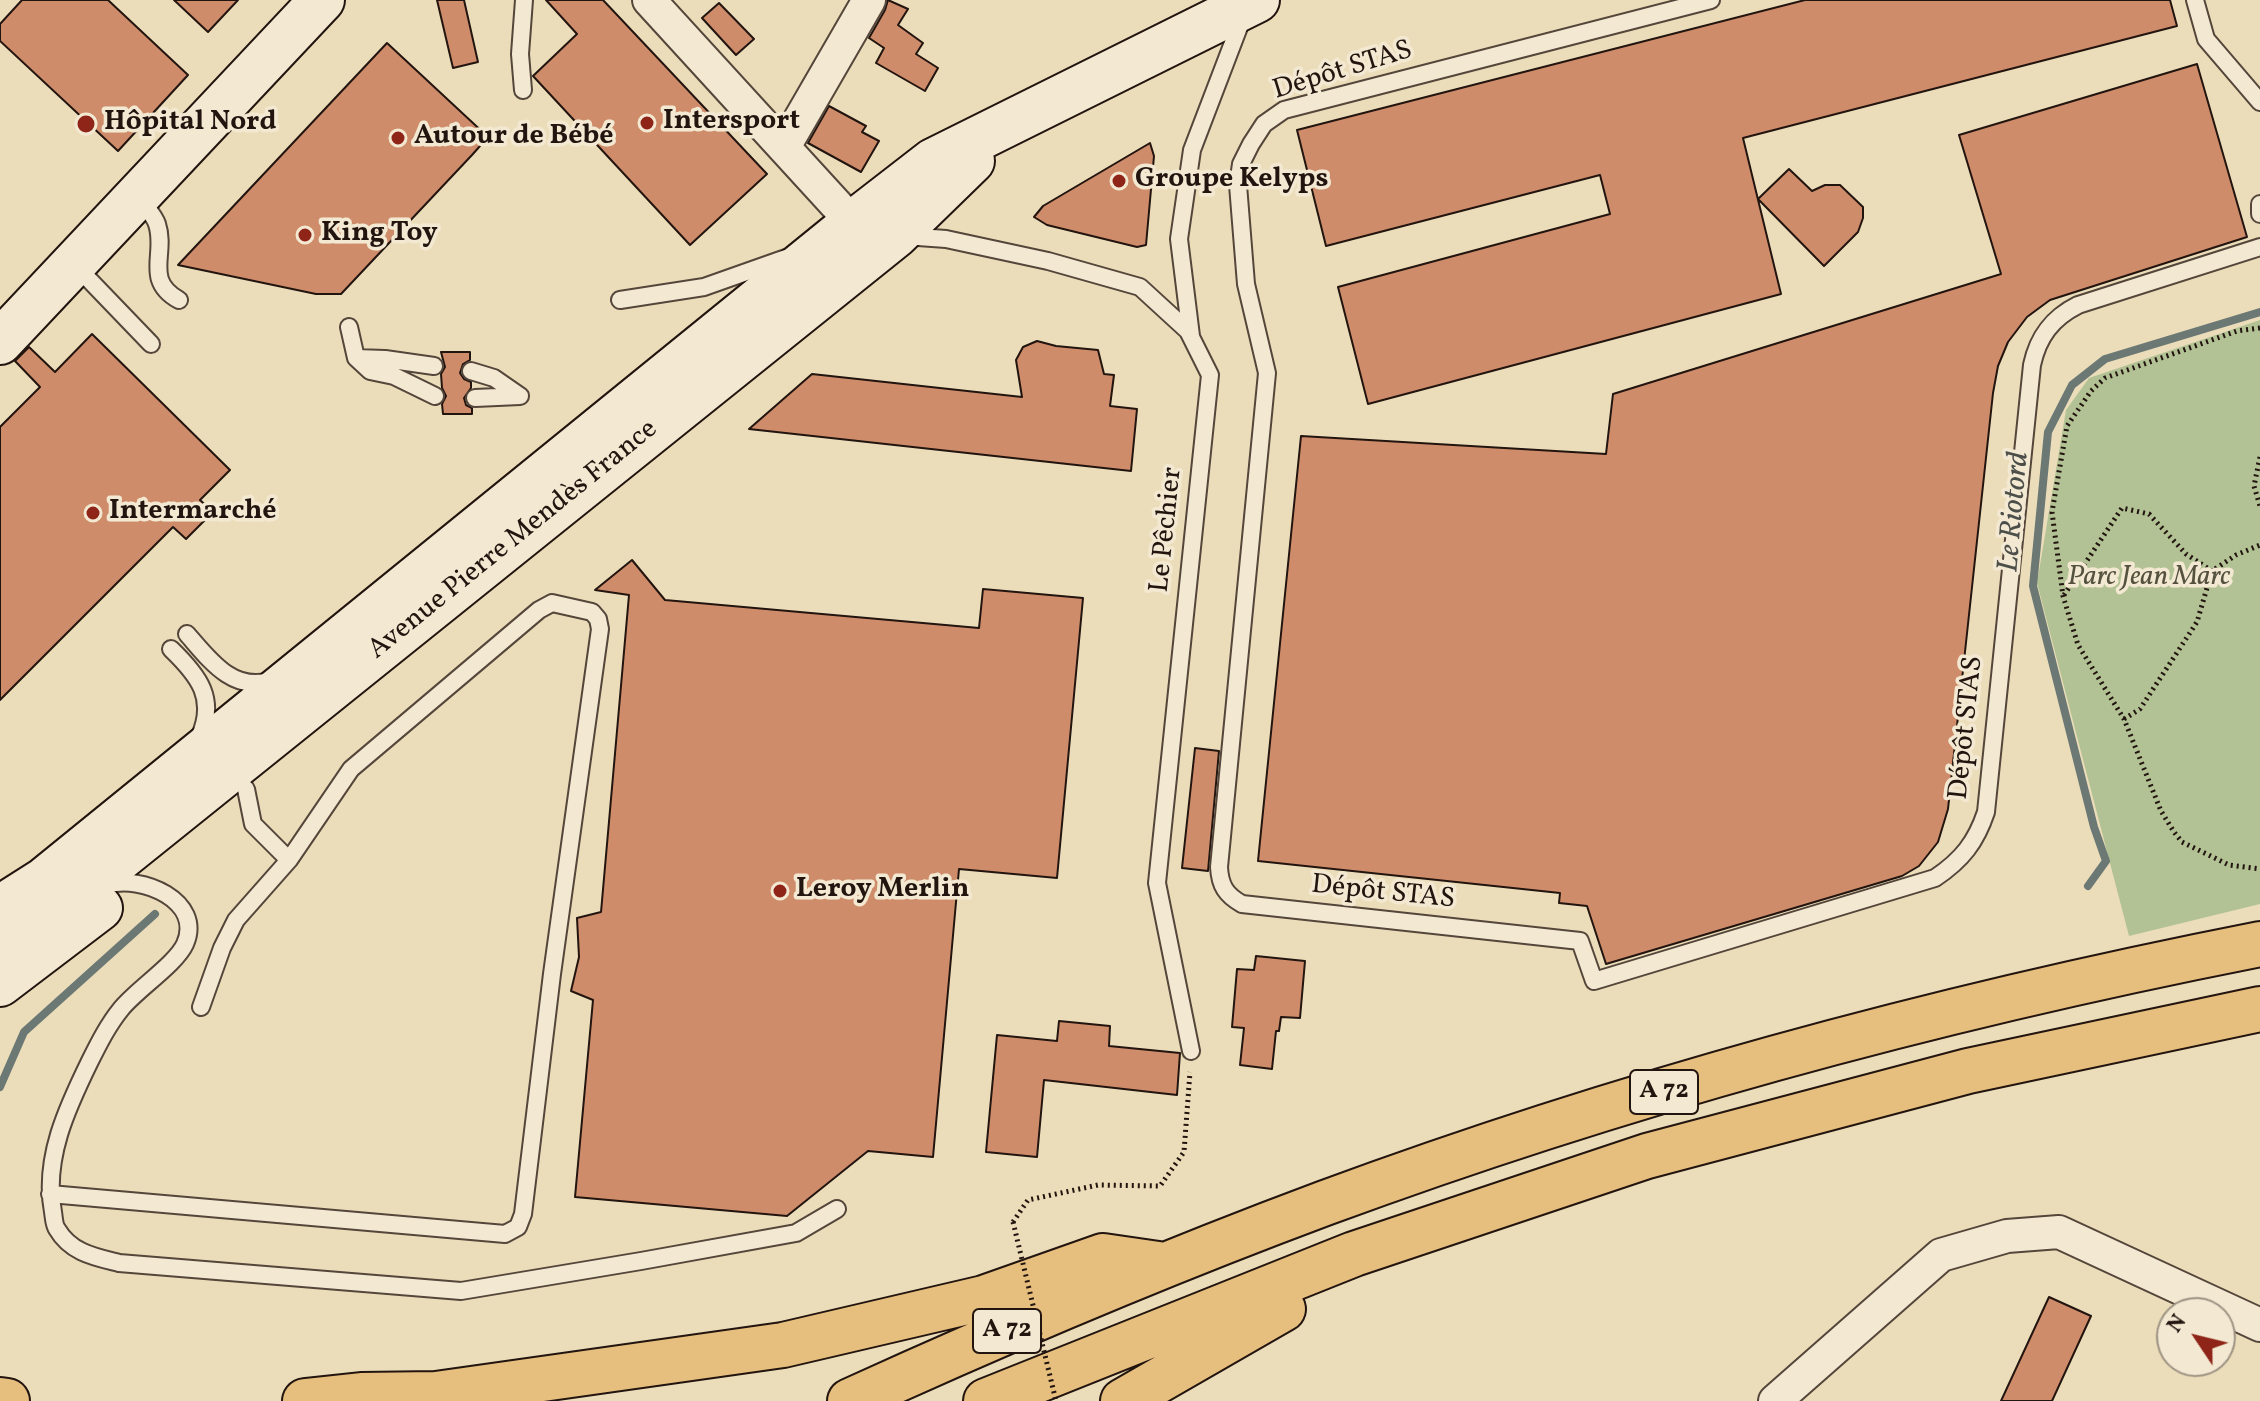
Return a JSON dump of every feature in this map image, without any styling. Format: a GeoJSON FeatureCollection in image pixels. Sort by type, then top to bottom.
{"type":"FeatureCollection","features":[{"type":"Feature","properties":{"kind":"highway","name":"A 72"},"geometry":{"type":"LineString","coordinates":[[850,1401],[969,1347],[1166,1265],[1325,1203],[1470,1152],[1822,1046],[2176,960],[2260,944]]}},
{"type":"Feature","properties":{"kind":"highway","name":"A 72"},"geometry":{"type":"LineString","coordinates":[[986,1401],[1354,1254],[1647,1156],[1968,1071],[2260,1009]]}},
{"type":"Feature","properties":{"kind":"highway"},"geometry":{"type":"LineString","coordinates":[[1123,1401],[1322,1287],[1354,1254]]}},
{"type":"Feature","properties":{"kind":"highway"},"geometry":{"type":"LineString","coordinates":[[305,1401],[361,1395],[423,1397],[783,1345],[984,1298],[1103,1256],[1166,1265]]}},
{"type":"Feature","properties":{"kind":"highway"},"geometry":{"type":"LineString","coordinates":[[0,1398],[9,1401]]}},
{"type":"Feature","properties":{"kind":"main road"},"geometry":{"type":"LineString","coordinates":[[0,342],[322,0]]}},
{"type":"Feature","properties":{"kind":"main road","name":"Avenue Pierre Mendès France"},"geometry":{"type":"LineString","coordinates":[[0,908],[44,880],[933,161],[1243,4]]}},
{"type":"Feature","properties":{"kind":"main road","name":"Avenue Pierre Mendès France"},"geometry":{"type":"LineString","coordinates":[[0,944],[71,896],[155,831],[896,235],[1014,121]]}},
{"type":"Feature","properties":{"kind":"main road"},"geometry":{"type":"LineString","coordinates":[[0,984],[133,882],[246,789],[341,699],[500,567],[557,507]]}},
{"type":"Feature","properties":{"kind":"street"},"geometry":{"type":"LineString","coordinates":[[649,0],[784,147],[838,236]]}},
{"type":"Feature","properties":{"kind":"street"},"geometry":{"type":"LineString","coordinates":[[784,147],[869,0]]}},
{"type":"Feature","properties":{"kind":"street"},"geometry":{"type":"LineString","coordinates":[[1775,1401],[1941,1255],[2007,1236],[2059,1232],[2260,1325]]}},
{"type":"Feature","properties":{"kind":"lane"},"geometry":{"type":"LineString","coordinates":[[523,90],[520,54],[524,0]]}},
{"type":"Feature","properties":{"kind":"lane","name":"Dépôt STAS"},"geometry":{"type":"LineString","coordinates":[[1711,0],[1284,110],[1264,124],[1251,144],[1241,164],[1238,185],[1246,284],[1267,373],[1219,867],[1224,891],[1242,904],[1580,941],[1594,981],[1935,878],[1962,858],[1972,845],[1986,812],[2032,365],[2041,337],[2063,312],[2078,305],[2260,247]]}},
{"type":"Feature","properties":{"kind":"lane"},"geometry":{"type":"LineString","coordinates":[[2195,0],[2206,39],[2260,102]]}},
{"type":"Feature","properties":{"kind":"lane"},"geometry":{"type":"LineString","coordinates":[[1191,337],[1179,239],[1192,150],[1243,4]]}},
{"type":"Feature","properties":{"kind":"lane"},"geometry":{"type":"LineString","coordinates":[[138,196],[157,223],[157,274],[165,292],[179,300]]}},
{"type":"Feature","properties":{"kind":"lane"},"geometry":{"type":"LineString","coordinates":[[2260,204],[2260,214]]}},
{"type":"Feature","properties":{"kind":"lane","name":"Le Pêchier"},"geometry":{"type":"LineString","coordinates":[[896,235],[960,242],[1048,261],[1140,287],[1191,337],[1210,375],[1157,883],[1191,1051]]}},
{"type":"Feature","properties":{"kind":"lane"},"geometry":{"type":"LineString","coordinates":[[620,300],[704,287],[838,236]]}},
{"type":"Feature","properties":{"kind":"lane"},"geometry":{"type":"LineString","coordinates":[[74,263],[151,344]]}},
{"type":"Feature","properties":{"kind":"lane"},"geometry":{"type":"LineString","coordinates":[[349,327],[356,358],[370,371],[394,376],[435,396]]}},
{"type":"Feature","properties":{"kind":"lane"},"geometry":{"type":"LineString","coordinates":[[356,358],[434,366]]}},
{"type":"Feature","properties":{"kind":"lane"},"geometry":{"type":"LineString","coordinates":[[471,371],[494,378],[520,396],[475,398]]}},
{"type":"Feature","properties":{"kind":"lane"},"geometry":{"type":"LineString","coordinates":[[50,1194],[505,1234],[518,1227],[523,1214],[552,974],[598,644],[598,619],[592,612],[552,603],[539,610],[351,769],[289,860],[236,920],[222,948],[201,1007]]}},
{"type":"Feature","properties":{"kind":"lane"},"geometry":{"type":"LineString","coordinates":[[187,634],[231,679],[260,684],[299,673]]}},
{"type":"Feature","properties":{"kind":"lane"},"geometry":{"type":"LineString","coordinates":[[171,649],[192,669],[205,695],[207,721],[180,770]]}},
{"type":"Feature","properties":{"kind":"lane"},"geometry":{"type":"LineString","coordinates":[[246,789],[253,824],[289,860]]}},
{"type":"Feature","properties":{"kind":"lane"},"geometry":{"type":"LineString","coordinates":[[71,896],[114,882],[154,887],[173,900],[187,916],[190,931],[183,948],[121,1008],[68,1106],[53,1156],[50,1194],[56,1228],[83,1254],[119,1263],[461,1291],[796,1233],[837,1209]]}},
{"type":"Feature","properties":{"kind":"path"},"geometry":{"type":"LineString","coordinates":[[2260,328],[2237,331],[2105,378],[2091,391],[2067,426],[2052,512],[2063,596],[2078,645],[2124,719],[2161,811],[2182,842],[2229,865],[2260,869]]}},
{"type":"Feature","properties":{"kind":"path"},"geometry":{"type":"LineString","coordinates":[[2260,457],[2254,486],[2260,506]]}},
{"type":"Feature","properties":{"kind":"path"},"geometry":{"type":"LineString","coordinates":[[2063,596],[2122,508],[2149,514],[2186,554],[2212,571]]}},
{"type":"Feature","properties":{"kind":"path"},"geometry":{"type":"LineString","coordinates":[[2124,719],[2140,709],[2197,622],[2212,571],[2236,555],[2260,545]]}},
{"type":"Feature","properties":{"kind":"path"},"geometry":{"type":"LineString","coordinates":[[1056,1401],[1013,1222],[1028,1200],[1098,1185],[1160,1186],[1184,1152],[1191,1051]]}},
{"type":"Feature","properties":{"kind":"green space","name":"Parc Jean Marc"},"geometry":{"type":"Polygon","coordinates":[[[2260,320],[2260,904],[2129,936],[2037,583],[2066,410],[2089,378],[2260,320]]]}},
{"type":"Feature","properties":{"kind":"building"},"geometry":{"type":"Polygon","coordinates":[[[22,0],[108,0],[188,75],[118,151],[0,41],[0,24],[22,0]]]}},
{"type":"Feature","properties":{"kind":"building"},"geometry":{"type":"Polygon","coordinates":[[[174,0],[238,0],[208,32],[174,0]]]}},
{"type":"Feature","properties":{"kind":"building"},"geometry":{"type":"Polygon","coordinates":[[[437,0],[464,0],[478,62],[453,68],[437,0]]]}},
{"type":"Feature","properties":{"kind":"building","name":"Intersport"},"geometry":{"type":"Polygon","coordinates":[[[546,0],[603,0],[767,174],[690,245],[533,76],[577,34],[546,0]]]}},
{"type":"Feature","properties":{"kind":"building"},"geometry":{"type":"Polygon","coordinates":[[[888,0],[908,9],[898,25],[923,43],[916,54],[938,68],[925,91],[876,63],[884,48],[869,38],[888,0]]]}},
{"type":"Feature","properties":{"kind":"building"},"geometry":{"type":"Polygon","coordinates":[[[1805,0],[2170,0],[2177,26],[1743,138],[1781,294],[1368,404],[1338,287],[1610,214],[1600,175],[1326,246],[1297,130],[1805,0]]]}},
{"type":"Feature","properties":{"kind":"building"},"geometry":{"type":"Polygon","coordinates":[[[719,3],[754,39],[736,55],[702,18],[719,3]]]}},
{"type":"Feature","properties":{"kind":"building"},"geometry":{"type":"Polygon","coordinates":[[[387,43],[488,137],[472,155],[341,294],[316,294],[178,265],[387,43]]]}},
{"type":"Feature","properties":{"kind":"building"},"geometry":{"type":"Polygon","coordinates":[[[2197,64],[2247,237],[2050,300],[2027,317],[2008,342],[1998,366],[1993,393],[1948,809],[1938,842],[1919,866],[1902,876],[1606,964],[1587,906],[1559,903],[1560,893],[1258,861],[1301,436],[1606,454],[1613,394],[2001,274],[1959,135],[2197,64]]]}},
{"type":"Feature","properties":{"kind":"building"},"geometry":{"type":"Polygon","coordinates":[[[829,106],[866,126],[862,132],[879,141],[861,172],[808,143],[829,106]]]}},
{"type":"Feature","properties":{"kind":"building","name":"Groupe Kelyps"},"geometry":{"type":"Polygon","coordinates":[[[1150,143],[1154,156],[1146,245],[1137,247],[1047,225],[1034,217],[1043,206],[1150,143]]]}},
{"type":"Feature","properties":{"kind":"building"},"geometry":{"type":"Polygon","coordinates":[[[1789,169],[1812,191],[1825,185],[1840,185],[1863,207],[1858,232],[1824,266],[1758,199],[1789,169]]]}},
{"type":"Feature","properties":{"kind":"building","name":"Intermarché"},"geometry":{"type":"Polygon","coordinates":[[[92,334],[230,470],[200,500],[213,512],[186,539],[173,527],[0,700],[0,427],[40,387],[15,361],[29,347],[55,372],[92,334]]]}},
{"type":"Feature","properties":{"kind":"building"},"geometry":{"type":"Polygon","coordinates":[[[1037,341],[1098,350],[1104,374],[1114,375],[1110,406],[1137,409],[1131,471],[749,429],[812,374],[1022,397],[1016,360],[1023,347],[1037,341]]]}},
{"type":"Feature","properties":{"kind":"building"},"geometry":{"type":"Polygon","coordinates":[[[441,352],[470,352],[470,360],[463,364],[460,373],[471,382],[471,388],[464,398],[466,405],[472,408],[472,414],[443,414],[442,404],[446,396],[442,388],[441,374],[445,367],[441,352]]]}},
{"type":"Feature","properties":{"kind":"building","name":"Leroy Merlin"},"geometry":{"type":"Polygon","coordinates":[[[632,560],[665,600],[979,628],[983,589],[1083,598],[1057,878],[959,869],[933,1157],[868,1151],[787,1216],[575,1197],[593,1000],[571,991],[579,957],[577,918],[601,912],[629,595],[595,590],[632,560]]]}},
{"type":"Feature","properties":{"kind":"building"},"geometry":{"type":"Polygon","coordinates":[[[1195,748],[1219,751],[1208,871],[1182,868],[1195,748]]]}},
{"type":"Feature","properties":{"kind":"building"},"geometry":{"type":"Polygon","coordinates":[[[1256,956],[1305,961],[1300,1018],[1281,1017],[1279,1031],[1276,1031],[1272,1069],[1240,1065],[1244,1028],[1232,1027],[1237,969],[1254,970],[1256,956]]]}},
{"type":"Feature","properties":{"kind":"building"},"geometry":{"type":"Polygon","coordinates":[[[1059,1021],[1110,1026],[1109,1046],[1180,1053],[1177,1095],[1044,1080],[1037,1157],[986,1152],[997,1035],[1057,1041],[1059,1021]]]}},
{"type":"Feature","properties":{"kind":"building"},"geometry":{"type":"Polygon","coordinates":[[[2049,1297],[2091,1316],[2052,1401],[2001,1401],[2049,1297]]]}},
{"type":"Feature","properties":{"kind":"waterway","name":"Le Riotord"},"geometry":{"type":"LineString","coordinates":[[2088,886],[2106,861],[2094,827],[2033,586],[2048,432],[2072,385],[2105,359],[2260,312]]}},
{"type":"Feature","properties":{"kind":"waterway","name":"Le Riotord"},"geometry":{"type":"LineString","coordinates":[[0,1087],[24,1032],[155,914]]}},
{"type":"Feature","properties":{"kind":"place","name":"Intersport"},"geometry":{"type":"Point","coordinates":[647,123]}},
{"type":"Feature","properties":{"kind":"place","name":"Hôpital Nord"},"geometry":{"type":"Point","coordinates":[86,124]}},
{"type":"Feature","properties":{"kind":"place","name":"Autour de Bébé"},"geometry":{"type":"Point","coordinates":[398,138]}},
{"type":"Feature","properties":{"kind":"place","name":"Groupe Kelyps"},"geometry":{"type":"Point","coordinates":[1119,181]}},
{"type":"Feature","properties":{"kind":"place","name":"King Toy"},"geometry":{"type":"Point","coordinates":[305,235]}},
{"type":"Feature","properties":{"kind":"place","name":"Intermarché"},"geometry":{"type":"Point","coordinates":[93,513]}},
{"type":"Feature","properties":{"kind":"place","name":"Leroy Merlin"},"geometry":{"type":"Point","coordinates":[780,891]}}]}
